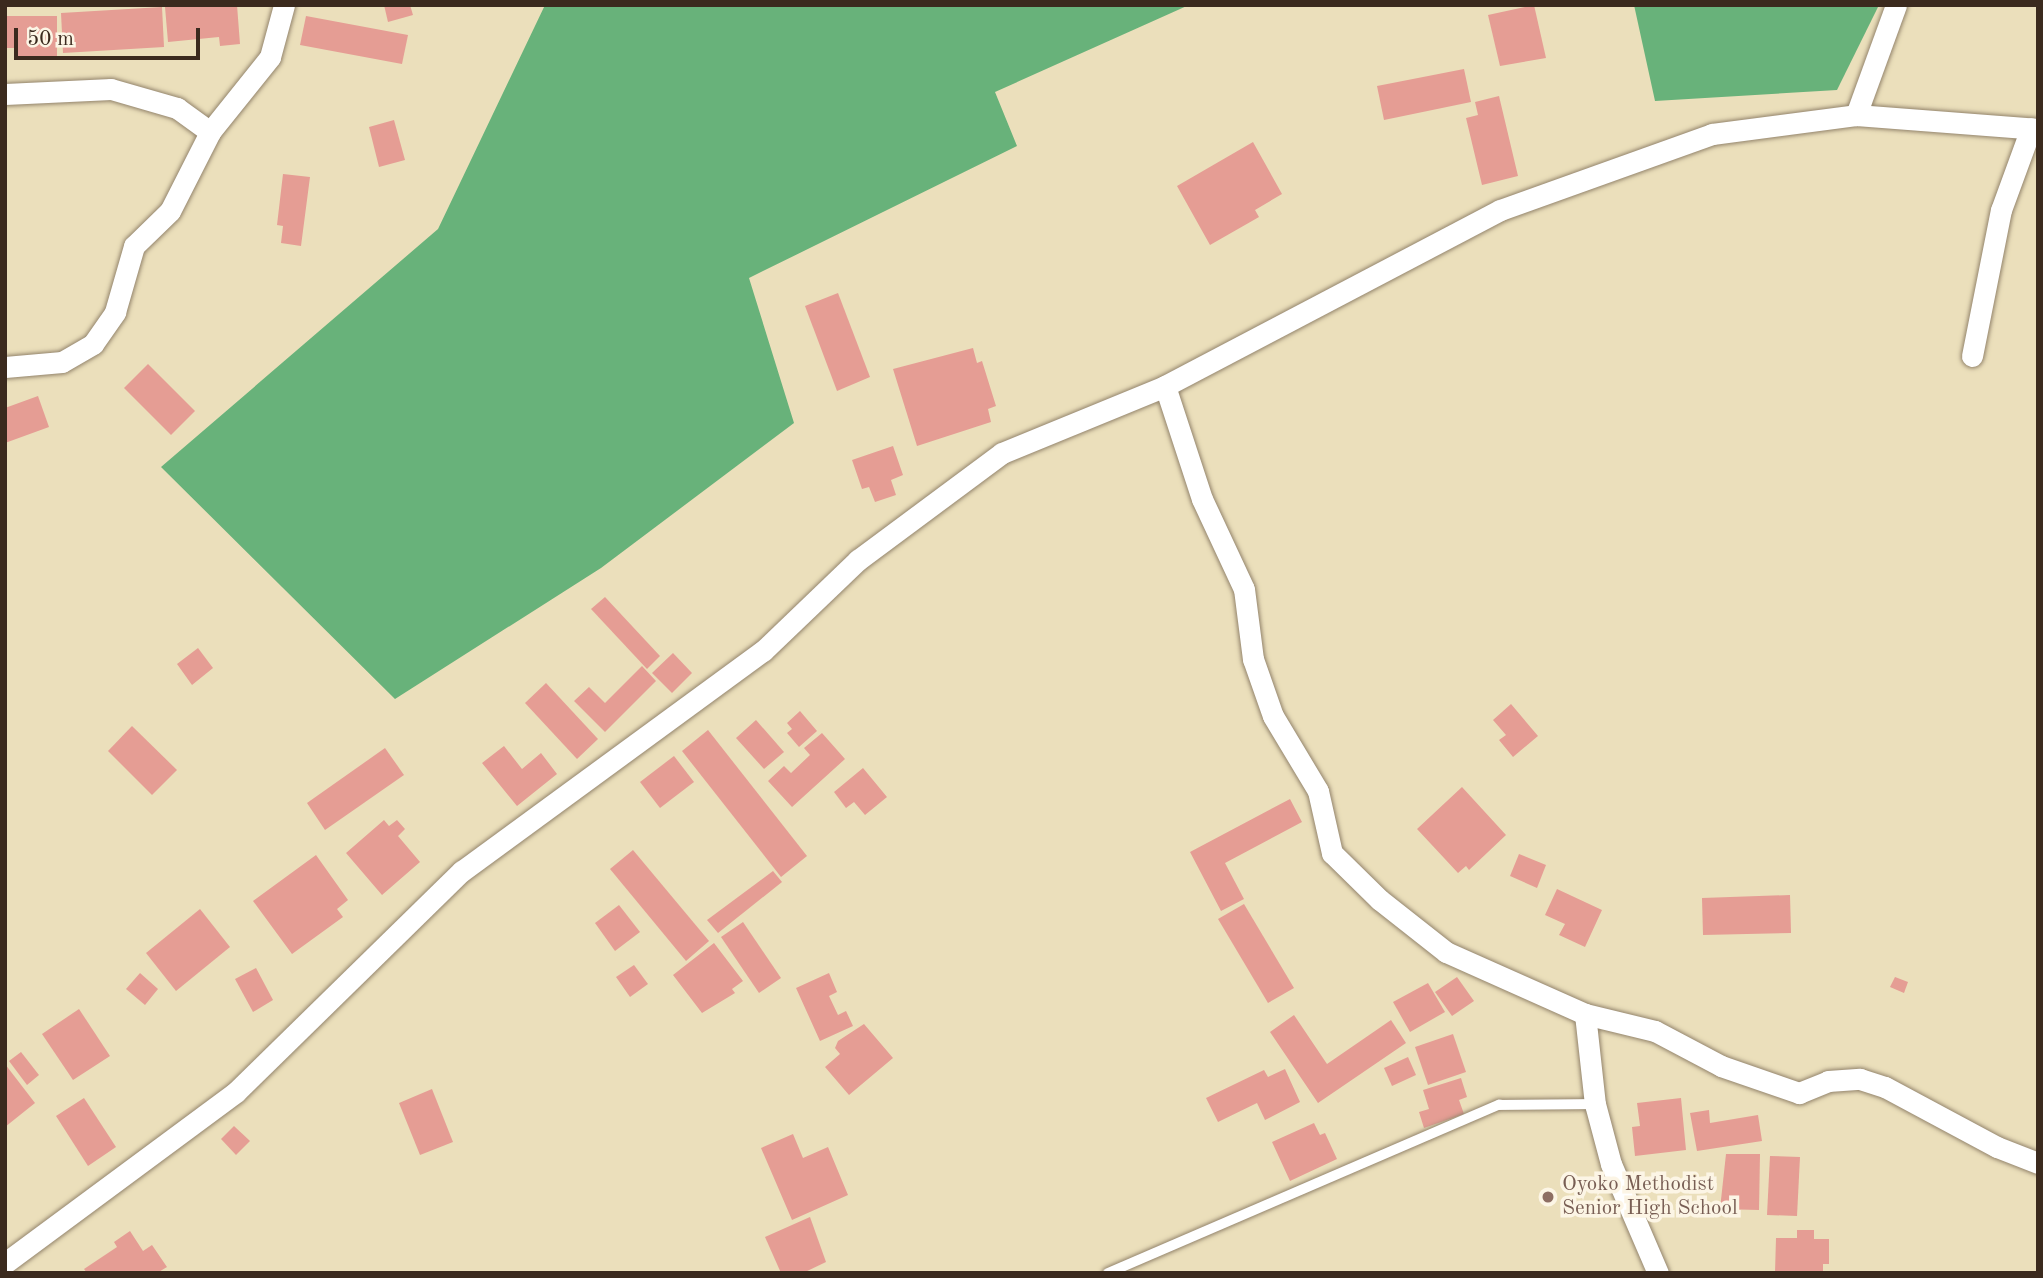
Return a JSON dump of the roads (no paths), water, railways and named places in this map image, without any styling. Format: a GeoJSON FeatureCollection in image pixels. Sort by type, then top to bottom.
{"type":"FeatureCollection","features":[{"type":"Feature","properties":{"kind":"street"},"geometry":{"type":"LineString","coordinates":[[5,367],[62,362],[93,344],[115,312],[134,246],[170,211],[210,132],[270,57],[284,5]]}},
{"type":"Feature","properties":{"kind":"street"},"geometry":{"type":"LineString","coordinates":[[1856,115],[1896,5]]}},
{"type":"Feature","properties":{"kind":"street"},"geometry":{"type":"LineString","coordinates":[[5,94],[111,89],[177,108],[210,132]]}},
{"type":"Feature","properties":{"kind":"street"},"geometry":{"type":"LineString","coordinates":[[5,1263],[236,1092],[462,871],[763,651],[858,560],[1002,453],[1165,386],[1500,210],[1712,134],[1856,115],[2034,129],[2001,210],[1972,356]]}},
{"type":"Feature","properties":{"kind":"street"},"geometry":{"type":"LineString","coordinates":[[1165,386],[1202,499],[1244,589],[1253,659],[1273,716],[1318,791],[1332,853],[1380,900],[1446,951],[1585,1014],[1655,1031],[1721,1066],[1799,1093],[1828,1081],[1860,1079],[1885,1087],[1997,1147],[2038,1163]]}},
{"type":"Feature","properties":{"kind":"street"},"geometry":{"type":"LineString","coordinates":[[1585,1014],[1595,1104],[1611,1164],[1658,1273]]}},
{"type":"Feature","properties":{"kind":"lane"},"geometry":{"type":"LineString","coordinates":[[1108,1273],[1499,1105],[1595,1104]]}},
{"type":"Feature","properties":{"kind":"place","name":"Oyoko Methodist Senior High School"},"geometry":{"type":"Point","coordinates":[1548,1197]}}]}
